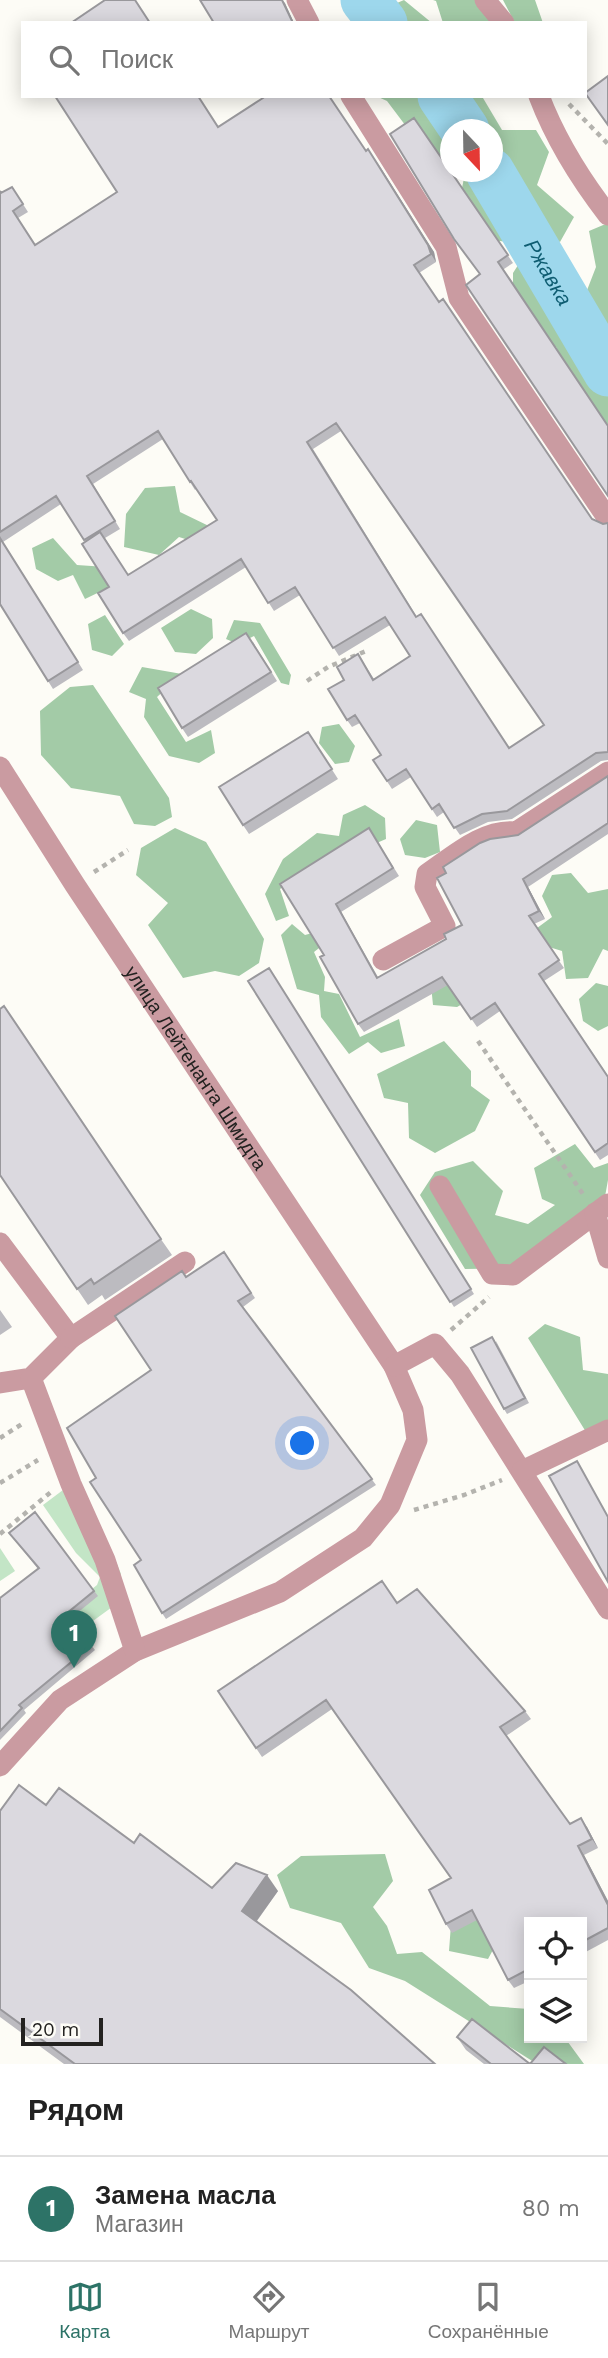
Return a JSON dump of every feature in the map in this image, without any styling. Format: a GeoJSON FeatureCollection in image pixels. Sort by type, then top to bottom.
{"type":"FeatureCollection","features":[{"type":"Feature","properties":{"kind":"street"},"geometry":{"type":"LineString","coordinates":[[297,0],[308,21]]}},
{"type":"Feature","properties":{"kind":"street"},"geometry":{"type":"LineString","coordinates":[[485,0],[502,21]]}},
{"type":"Feature","properties":{"kind":"street"},"geometry":{"type":"LineString","coordinates":[[352,98],[446,247],[459,298],[608,519]]}},
{"type":"Feature","properties":{"kind":"street"},"geometry":{"type":"LineString","coordinates":[[540,98],[583,180],[608,215]]}},
{"type":"Feature","properties":{"kind":"street","name":"улица Лейтенанта Шмидта"},"geometry":{"type":"LineString","coordinates":[[0,767],[75,885],[394,1366],[413,1410],[417,1440],[390,1506],[363,1538],[280,1592],[135,1651],[60,1700],[0,1766]]}},
{"type":"Feature","properties":{"kind":"street"},"geometry":{"type":"LineString","coordinates":[[383,961],[445,926],[425,887],[426,874],[461,850],[502,830],[516,832],[608,772]]}},
{"type":"Feature","properties":{"kind":"street"},"geometry":{"type":"LineString","coordinates":[[440,1186],[492,1273],[513,1275],[602,1208]]}},
{"type":"Feature","properties":{"kind":"street"},"geometry":{"type":"LineString","coordinates":[[602,1208],[608,1258]]}},
{"type":"Feature","properties":{"kind":"street"},"geometry":{"type":"LineString","coordinates":[[0,1242],[71,1338]]}},
{"type":"Feature","properties":{"kind":"street"},"geometry":{"type":"LineString","coordinates":[[0,1383],[32,1378],[71,1338],[185,1262]]}},
{"type":"Feature","properties":{"kind":"street"},"geometry":{"type":"LineString","coordinates":[[394,1366],[435,1344],[460,1374],[608,1609]]}},
{"type":"Feature","properties":{"kind":"street"},"geometry":{"type":"LineString","coordinates":[[32,1378],[71,1484],[105,1560],[135,1651]]}},
{"type":"Feature","properties":{"kind":"street"},"geometry":{"type":"LineString","coordinates":[[522,1471],[608,1430]]}},
{"type":"Feature","properties":{"kind":"path"},"geometry":{"type":"LineString","coordinates":[[563,98],[608,144]]}},
{"type":"Feature","properties":{"kind":"path"},"geometry":{"type":"LineString","coordinates":[[307,681],[328,667],[366,651]]}},
{"type":"Feature","properties":{"kind":"path"},"geometry":{"type":"LineString","coordinates":[[75,885],[128,850]]}},
{"type":"Feature","properties":{"kind":"path"},"geometry":{"type":"LineString","coordinates":[[478,1041],[602,1208]]}},
{"type":"Feature","properties":{"kind":"path"},"geometry":{"type":"LineString","coordinates":[[435,1344],[513,1275]]}},
{"type":"Feature","properties":{"kind":"path"},"geometry":{"type":"LineString","coordinates":[[0,1438],[22,1424],[28,1435]]}},
{"type":"Feature","properties":{"kind":"path"},"geometry":{"type":"LineString","coordinates":[[0,1483],[42,1458]]}},
{"type":"Feature","properties":{"kind":"path"},"geometry":{"type":"LineString","coordinates":[[376,1522],[464,1495],[522,1471]]}},
{"type":"Feature","properties":{"kind":"path"},"geometry":{"type":"LineString","coordinates":[[0,1534],[53,1490]]}},
{"type":"Feature","properties":{"kind":"green space"},"geometry":{"type":"Polygon","coordinates":[[[404,0],[430,21],[378,21],[383,9],[404,0]]]}},
{"type":"Feature","properties":{"kind":"green space"},"geometry":{"type":"Polygon","coordinates":[[[433,0],[481,0],[490,21],[442,21],[436,1],[433,0]]]}},
{"type":"Feature","properties":{"kind":"green space"},"geometry":{"type":"Polygon","coordinates":[[[503,0],[535,0],[542,21],[514,21],[503,0]]]}},
{"type":"Feature","properties":{"kind":"green space"},"geometry":{"type":"Polygon","coordinates":[[[380,98],[483,98],[495,119],[440,119],[440,167],[436,166],[387,101],[380,98]]]}},
{"type":"Feature","properties":{"kind":"green space"},"geometry":{"type":"Polygon","coordinates":[[[503,130],[536,130],[549,152],[537,185],[574,217],[560,242],[531,229],[508,242],[475,238],[458,208],[463,182],[503,182],[503,130]]]}},
{"type":"Feature","properties":{"kind":"green space"},"geometry":{"type":"Polygon","coordinates":[[[608,223],[608,343],[584,298],[596,267],[589,231],[608,223]]]}},
{"type":"Feature","properties":{"kind":"green space"},"geometry":{"type":"Polygon","coordinates":[[[527,251],[560,276],[608,385],[608,449],[559,379],[557,348],[513,320],[513,273],[527,251]]]}},
{"type":"Feature","properties":{"kind":"green space"},"geometry":{"type":"Polygon","coordinates":[[[175,486],[180,512],[213,528],[207,546],[179,537],[159,555],[124,547],[126,514],[145,488],[175,486]]]}},
{"type":"Feature","properties":{"kind":"green space"},"geometry":{"type":"Polygon","coordinates":[[[53,538],[77,565],[106,567],[114,585],[85,599],[73,575],[58,581],[36,569],[32,548],[53,538]]]}},
{"type":"Feature","properties":{"kind":"green space"},"geometry":{"type":"Polygon","coordinates":[[[191,609],[212,619],[213,638],[196,654],[175,652],[161,628],[191,609]]]}},
{"type":"Feature","properties":{"kind":"green space"},"geometry":{"type":"Polygon","coordinates":[[[105,615],[124,644],[112,656],[92,650],[88,624],[105,615]]]}},
{"type":"Feature","properties":{"kind":"green space"},"geometry":{"type":"Polygon","coordinates":[[[234,620],[260,623],[291,675],[289,685],[281,683],[254,636],[238,644],[226,639],[234,620]]]}},
{"type":"Feature","properties":{"kind":"green space"},"geometry":{"type":"Polygon","coordinates":[[[142,667],[182,674],[157,697],[186,742],[211,730],[215,753],[199,763],[169,756],[144,717],[146,699],[129,692],[142,667]]]}},
{"type":"Feature","properties":{"kind":"green space"},"geometry":{"type":"Polygon","coordinates":[[[93,685],[169,798],[172,817],[155,826],[134,824],[120,796],[71,788],[41,755],[40,711],[70,687],[93,685]]]}},
{"type":"Feature","properties":{"kind":"green space"},"geometry":{"type":"Polygon","coordinates":[[[339,724],[355,746],[349,762],[335,764],[319,743],[322,727],[339,724]]]}},
{"type":"Feature","properties":{"kind":"green space"},"geometry":{"type":"Polygon","coordinates":[[[365,805],[385,818],[386,839],[295,878],[280,889],[289,916],[276,921],[265,894],[283,859],[317,833],[339,836],[343,815],[365,805]]]}},
{"type":"Feature","properties":{"kind":"green space"},"geometry":{"type":"Polygon","coordinates":[[[416,820],[437,825],[440,852],[425,858],[405,855],[400,839],[416,820]]]}},
{"type":"Feature","properties":{"kind":"green space"},"geometry":{"type":"Polygon","coordinates":[[[175,828],[206,842],[264,939],[259,963],[239,976],[215,971],[183,978],[148,925],[168,903],[136,875],[141,848],[175,828]]]}},
{"type":"Feature","properties":{"kind":"green space"},"geometry":{"type":"Polygon","coordinates":[[[571,873],[588,893],[608,889],[608,951],[603,949],[588,978],[566,979],[562,951],[536,943],[533,931],[552,917],[542,896],[552,875],[571,873]]]}},
{"type":"Feature","properties":{"kind":"green space"},"geometry":{"type":"Polygon","coordinates":[[[292,924],[305,935],[327,929],[328,941],[314,952],[325,977],[324,991],[339,994],[360,1037],[399,1019],[405,1046],[381,1053],[368,1042],[349,1054],[321,1017],[319,995],[297,989],[281,935],[292,924]]]}},
{"type":"Feature","properties":{"kind":"green space"},"geometry":{"type":"Polygon","coordinates":[[[479,958],[493,987],[457,1007],[433,1005],[431,985],[479,958]]]}},
{"type":"Feature","properties":{"kind":"green space"},"geometry":{"type":"Polygon","coordinates":[[[596,983],[608,986],[608,1026],[598,1031],[583,1021],[579,999],[596,983]]]}},
{"type":"Feature","properties":{"kind":"green space"},"geometry":{"type":"Polygon","coordinates":[[[444,1041],[471,1071],[471,1086],[490,1100],[475,1131],[435,1153],[409,1138],[408,1103],[384,1098],[377,1074],[444,1041]]]}},
{"type":"Feature","properties":{"kind":"green space"},"geometry":{"type":"Polygon","coordinates":[[[575,1144],[594,1168],[608,1163],[604,1202],[517,1268],[465,1269],[420,1195],[435,1172],[473,1161],[503,1191],[495,1215],[528,1224],[555,1205],[542,1199],[534,1168],[575,1144]]]}},
{"type":"Feature","properties":{"kind":"green space"},"geometry":{"type":"Polygon","coordinates":[[[545,1324],[580,1337],[583,1370],[608,1374],[608,1442],[586,1432],[528,1338],[545,1324]]]}},
{"type":"Feature","properties":{"kind":"green space"},"geometry":{"type":"Polygon","coordinates":[[[71,1484],[117,1564],[121,1574],[119,1602],[5,1685],[41,1630],[97,1585],[100,1577],[76,1553],[43,1505],[71,1484]]]}},
{"type":"Feature","properties":{"kind":"green space"},"geometry":{"type":"Polygon","coordinates":[[[0,1548],[15,1571],[0,1581],[0,1548]]]}},
{"type":"Feature","properties":{"kind":"green space"},"geometry":{"type":"Polygon","coordinates":[[[385,1854],[393,1881],[373,1907],[387,1926],[397,1954],[422,1952],[490,2006],[524,2009],[524,2043],[569,2043],[584,2064],[537,2064],[405,1981],[369,1968],[341,1923],[290,1908],[277,1875],[301,1856],[385,1854]]]}},
{"type":"Feature","properties":{"kind":"green space"},"geometry":{"type":"Polygon","coordinates":[[[452,1911],[507,1924],[488,1959],[449,1951],[452,1911]]]}},
{"type":"Feature","properties":{"kind":"building"},"geometry":{"type":"Polygon","coordinates":[[[105,0],[135,0],[149,21],[74,21],[105,0]]]}},
{"type":"Feature","properties":{"kind":"building"},"geometry":{"type":"Polygon","coordinates":[[[200,0],[282,0],[292,21],[213,21],[200,0]]]}},
{"type":"Feature","properties":{"kind":"building"},"geometry":{"type":"Polygon","coordinates":[[[608,76],[608,125],[587,96],[587,92],[608,76]]]}},
{"type":"Feature","properties":{"kind":"building"},"geometry":{"type":"Polygon","coordinates":[[[56,98],[199,98],[218,127],[263,98],[330,98],[366,151],[368,149],[428,245],[431,254],[414,265],[439,302],[443,299],[592,519],[603,524],[608,523],[608,752],[596,753],[507,811],[482,814],[454,828],[439,804],[432,809],[406,769],[387,781],[373,760],[381,755],[355,715],[347,720],[328,689],[344,680],[337,667],[358,654],[373,680],[410,656],[385,617],[333,648],[295,587],[268,603],[241,559],[123,633],[98,593],[109,587],[82,544],[100,532],[128,575],[217,520],[158,431],[87,476],[115,521],[84,540],[56,496],[0,532],[0,191],[1,193],[12,187],[23,204],[13,211],[35,245],[117,192],[56,98]],[[336,423],[307,442],[416,617],[421,614],[509,748],[544,725],[336,423]]]}},
{"type":"Feature","properties":{"kind":"building"},"geometry":{"type":"Polygon","coordinates":[[[414,118],[440,156],[440,182],[458,182],[508,255],[498,262],[608,426],[608,496],[466,285],[480,274],[454,239],[390,134],[414,118]]]}},
{"type":"Feature","properties":{"kind":"building"},"geometry":{"type":"Polygon","coordinates":[[[0,538],[78,662],[48,681],[0,604],[0,538]]]}},
{"type":"Feature","properties":{"kind":"building"},"geometry":{"type":"Polygon","coordinates":[[[246,633],[271,672],[182,728],[158,688],[246,633]]]}},
{"type":"Feature","properties":{"kind":"building"},"geometry":{"type":"Polygon","coordinates":[[[308,732],[332,769],[243,825],[219,787],[308,732]]]}},
{"type":"Feature","properties":{"kind":"building"},"geometry":{"type":"Polygon","coordinates":[[[608,776],[608,823],[523,879],[539,911],[529,916],[559,960],[539,974],[608,1077],[608,1143],[595,1152],[495,1003],[471,1019],[442,977],[358,1024],[320,957],[324,955],[280,884],[369,828],[393,868],[336,904],[377,978],[446,939],[444,934],[462,925],[437,878],[446,873],[443,867],[480,843],[518,835],[608,776]]]}},
{"type":"Feature","properties":{"kind":"building"},"geometry":{"type":"Polygon","coordinates":[[[269,968],[471,1289],[450,1302],[248,981],[269,968]]]}},
{"type":"Feature","properties":{"kind":"building"},"geometry":{"type":"Polygon","coordinates":[[[4,1006],[161,1239],[94,1284],[91,1279],[77,1289],[0,1175],[0,1009],[4,1006]]]}},
{"type":"Feature","properties":{"kind":"building"},"geometry":{"type":"Polygon","coordinates":[[[224,1252],[251,1293],[238,1301],[372,1479],[162,1613],[134,1565],[141,1560],[90,1482],[96,1478],[67,1428],[151,1370],[115,1316],[182,1271],[186,1277],[224,1252]]]}},
{"type":"Feature","properties":{"kind":"building"},"geometry":{"type":"Polygon","coordinates":[[[492,1337],[525,1398],[504,1409],[471,1348],[492,1337]]]}},
{"type":"Feature","properties":{"kind":"building"},"geometry":{"type":"Polygon","coordinates":[[[577,1461],[608,1517],[608,1582],[549,1476],[577,1461]]]}},
{"type":"Feature","properties":{"kind":"building"},"geometry":{"type":"Polygon","coordinates":[[[35,1512],[94,1591],[66,1614],[92,1645],[19,1705],[22,1708],[0,1731],[0,1598],[39,1568],[9,1533],[35,1512]]]}},
{"type":"Feature","properties":{"kind":"building"},"geometry":{"type":"Polygon","coordinates":[[[382,1581],[397,1603],[417,1589],[525,1711],[500,1727],[570,1824],[581,1818],[592,1839],[578,1846],[608,1905],[608,1928],[587,1939],[587,1917],[524,1917],[524,1972],[508,1980],[472,1910],[446,1924],[429,1890],[451,1878],[326,1700],[256,1748],[218,1691],[382,1581]]]}},
{"type":"Feature","properties":{"kind":"building"},"geometry":{"type":"Polygon","coordinates":[[[19,1785],[46,1805],[59,1788],[134,1843],[140,1834],[212,1888],[236,1863],[267,1875],[242,1911],[351,1990],[435,2064],[75,2064],[0,2009],[0,1811],[19,1785]]]}},
{"type":"Feature","properties":{"kind":"building"},"geometry":{"type":"Polygon","coordinates":[[[472,2019],[530,2064],[491,2064],[457,2037],[472,2019]]]}},
{"type":"Feature","properties":{"kind":"building"},"geometry":{"type":"Polygon","coordinates":[[[544,2047],[566,2064],[530,2064],[544,2047]]]}},
{"type":"Feature","properties":{"kind":"waterway","name":"Ржавка"},"geometry":{"type":"LineString","coordinates":[[365,0],[381,21]]}},
{"type":"Feature","properties":{"kind":"waterway","name":"Ржавка"},"geometry":{"type":"LineString","coordinates":[[443,98],[458,119]]}},
{"type":"Feature","properties":{"kind":"waterway","name":"Ржавка"},"geometry":{"type":"LineString","coordinates":[[496,182],[608,372]]}},
{"type":"Feature","properties":{"kind":"place","name":"Замена масла"},"geometry":{"type":"Point","coordinates":[74,1668]}}]}
